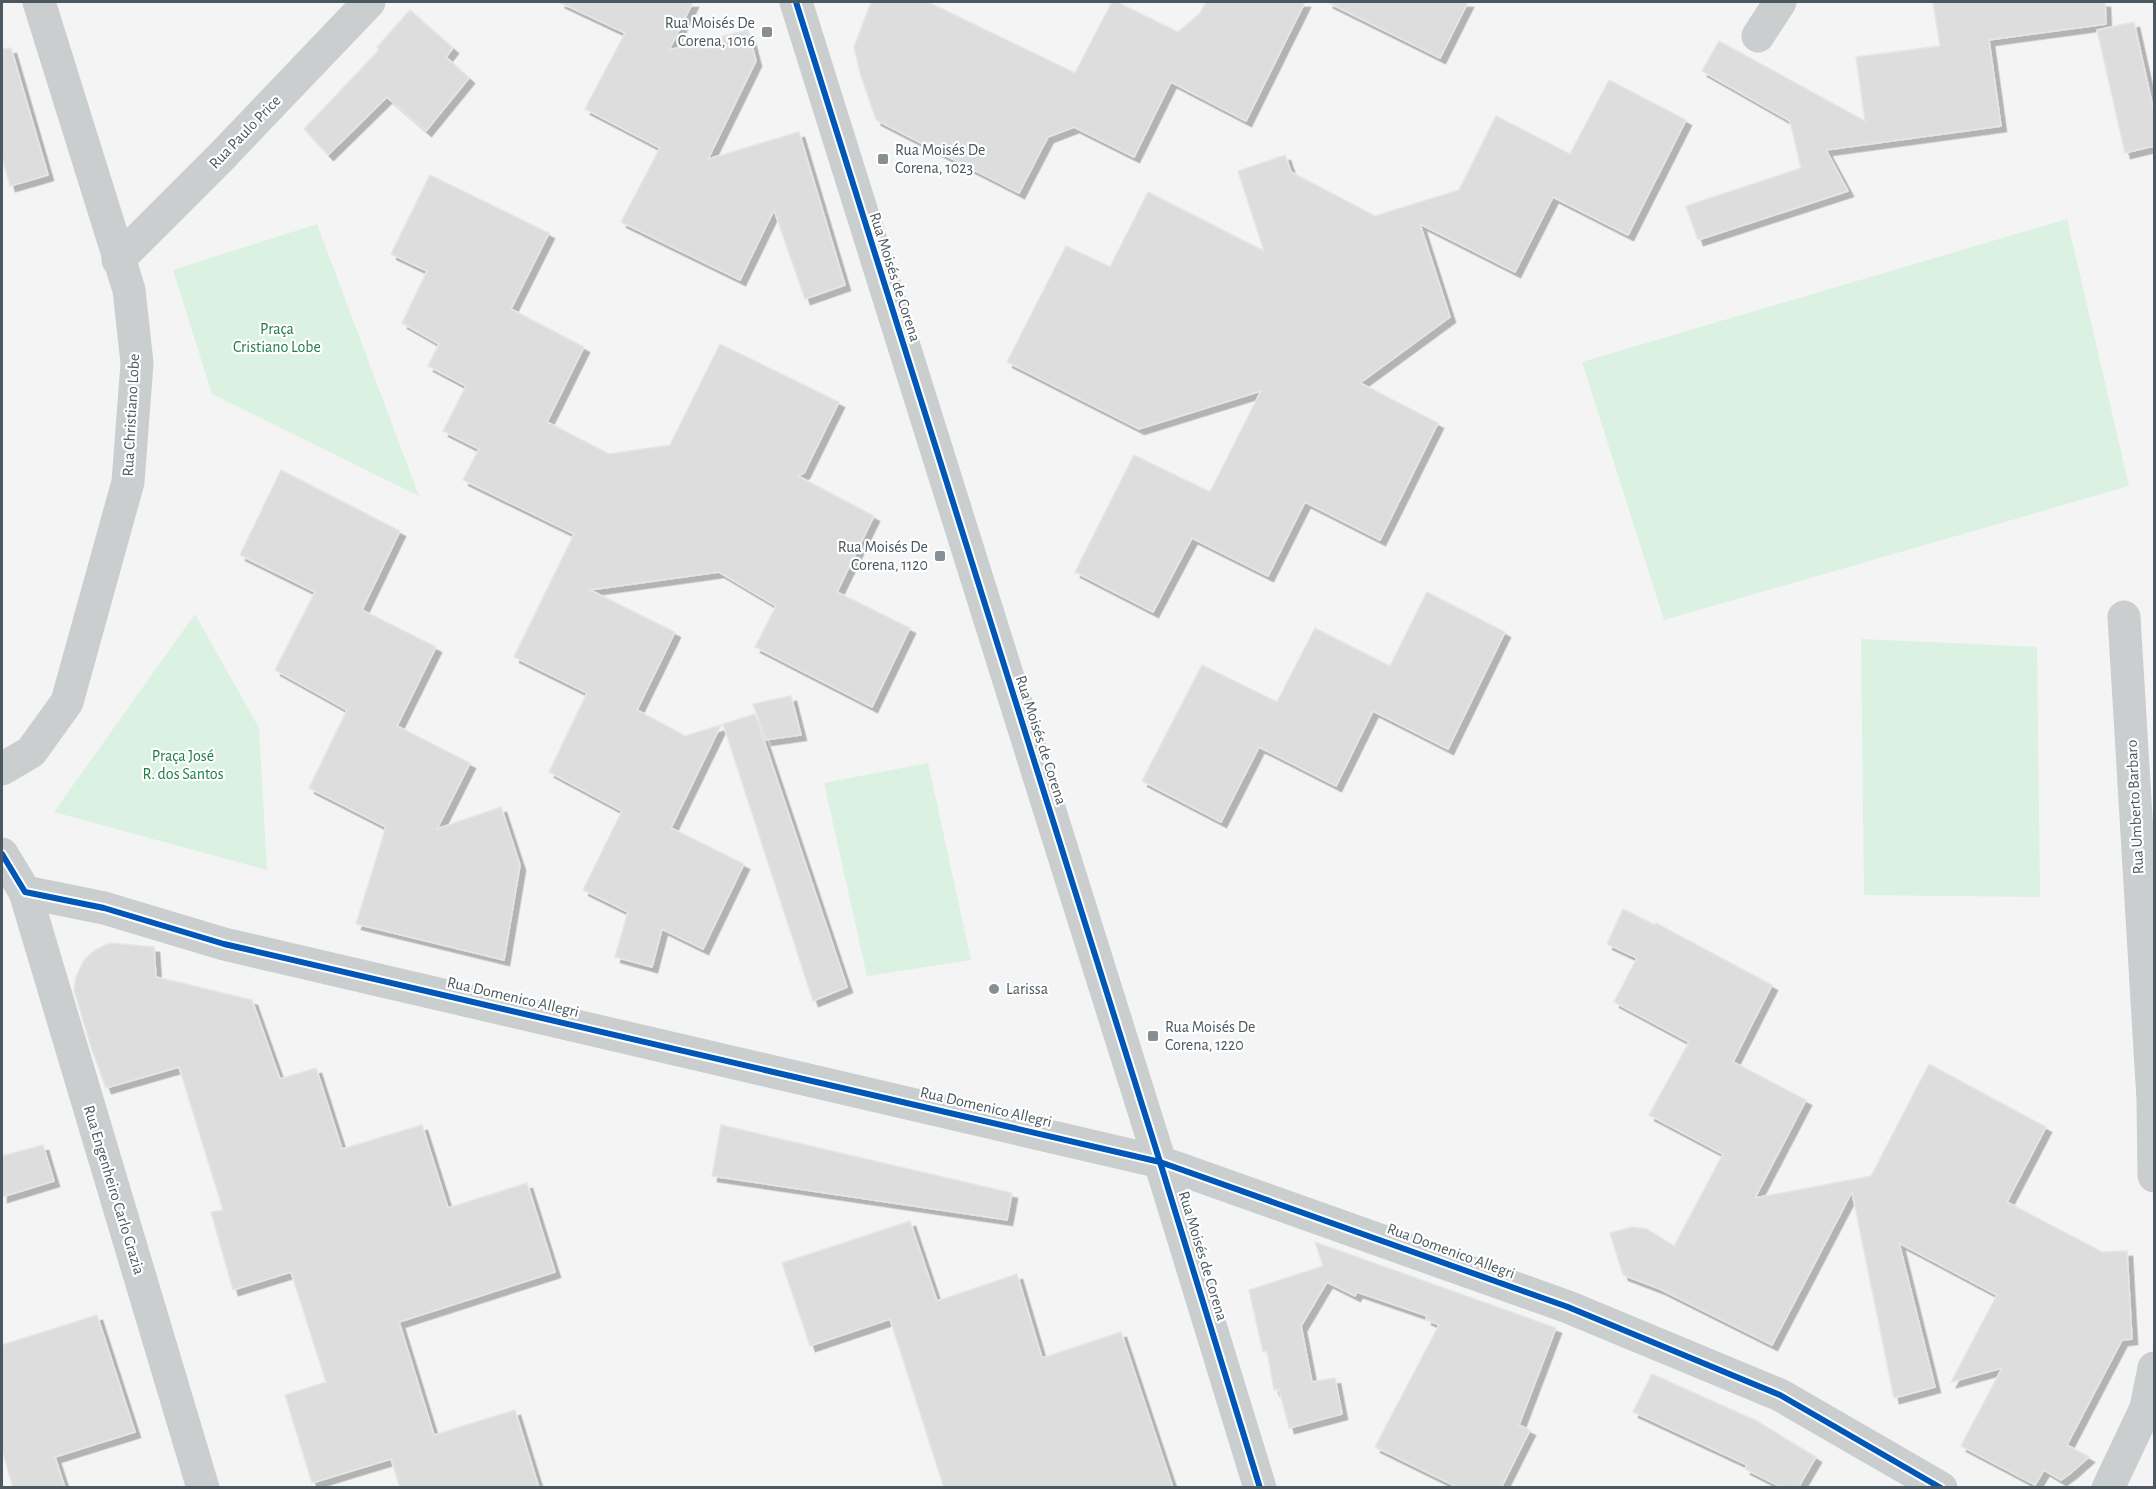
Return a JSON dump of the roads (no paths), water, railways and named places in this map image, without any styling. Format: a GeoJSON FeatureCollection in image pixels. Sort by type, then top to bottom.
{"type":"FeatureCollection","features":[{"type":"Feature","properties":{"kind":"street","name":"Rua Christiano Lobe"},"geometry":{"type":"LineString","coordinates":[[2,769],[31,752],[67,702],[128,482],[137,363],[129,290],[39,2]]}},
{"type":"Feature","properties":{"kind":"street","name":"Rua Paulo Price"},"geometry":{"type":"LineString","coordinates":[[118,260],[222,156],[369,2]]}},
{"type":"Feature","properties":{"kind":"street","name":"Rua Moisés de Corena"},"geometry":{"type":"LineString","coordinates":[[796,2],[1260,1488]]}},
{"type":"Feature","properties":{"kind":"street"},"geometry":{"type":"LineString","coordinates":[[1758,36],[1780,2]]}},
{"type":"Feature","properties":{"kind":"street","name":"Rua Umberto Barbaro"},"geometry":{"type":"LineString","coordinates":[[2124,617],[2153,1100],[2154,1176]]}},
{"type":"Feature","properties":{"kind":"street"},"geometry":{"type":"LineString","coordinates":[[2,854],[25,892]]}},
{"type":"Feature","properties":{"kind":"street","name":"Rua Domenico Allegri"},"geometry":{"type":"LineString","coordinates":[[25,892],[104,908],[224,944],[1160,1162],[1568,1307],[1769,1391],[1941,1488]]}},
{"type":"Feature","properties":{"kind":"street","name":"Rua Engenheiro Carlo Grazia"},"geometry":{"type":"LineString","coordinates":[[25,892],[203,1488]]}},
{"type":"Feature","properties":{"kind":"street"},"geometry":{"type":"LineString","coordinates":[[2108,1488],[2146,1408],[2154,1368]]}},
{"type":"Feature","properties":{"kind":"place","name":"Rua Moisés De Corena, 1016"},"geometry":{"type":"Point","coordinates":[767,32]}},
{"type":"Feature","properties":{"kind":"place","name":"Rua Moisés De Corena, 1023"},"geometry":{"type":"Point","coordinates":[883,159]}},
{"type":"Feature","properties":{"kind":"place","name":"Rua Moisés De Corena, 1120"},"geometry":{"type":"Point","coordinates":[940,556]}},
{"type":"Feature","properties":{"kind":"place","name":"Larissa"},"geometry":{"type":"Point","coordinates":[994,989]}},
{"type":"Feature","properties":{"kind":"place","name":"Rua Moisés De Corena, 1220"},"geometry":{"type":"Point","coordinates":[1153,1036]}},
{"type":"Feature","properties":{"kind":"park label","name":"Praça Cristiano Lobe"},"geometry":{"type":"Point","coordinates":[277,338]}},
{"type":"Feature","properties":{"kind":"park label","name":"Praça José R. dos Santos"},"geometry":{"type":"Point","coordinates":[183,765]}}]}
